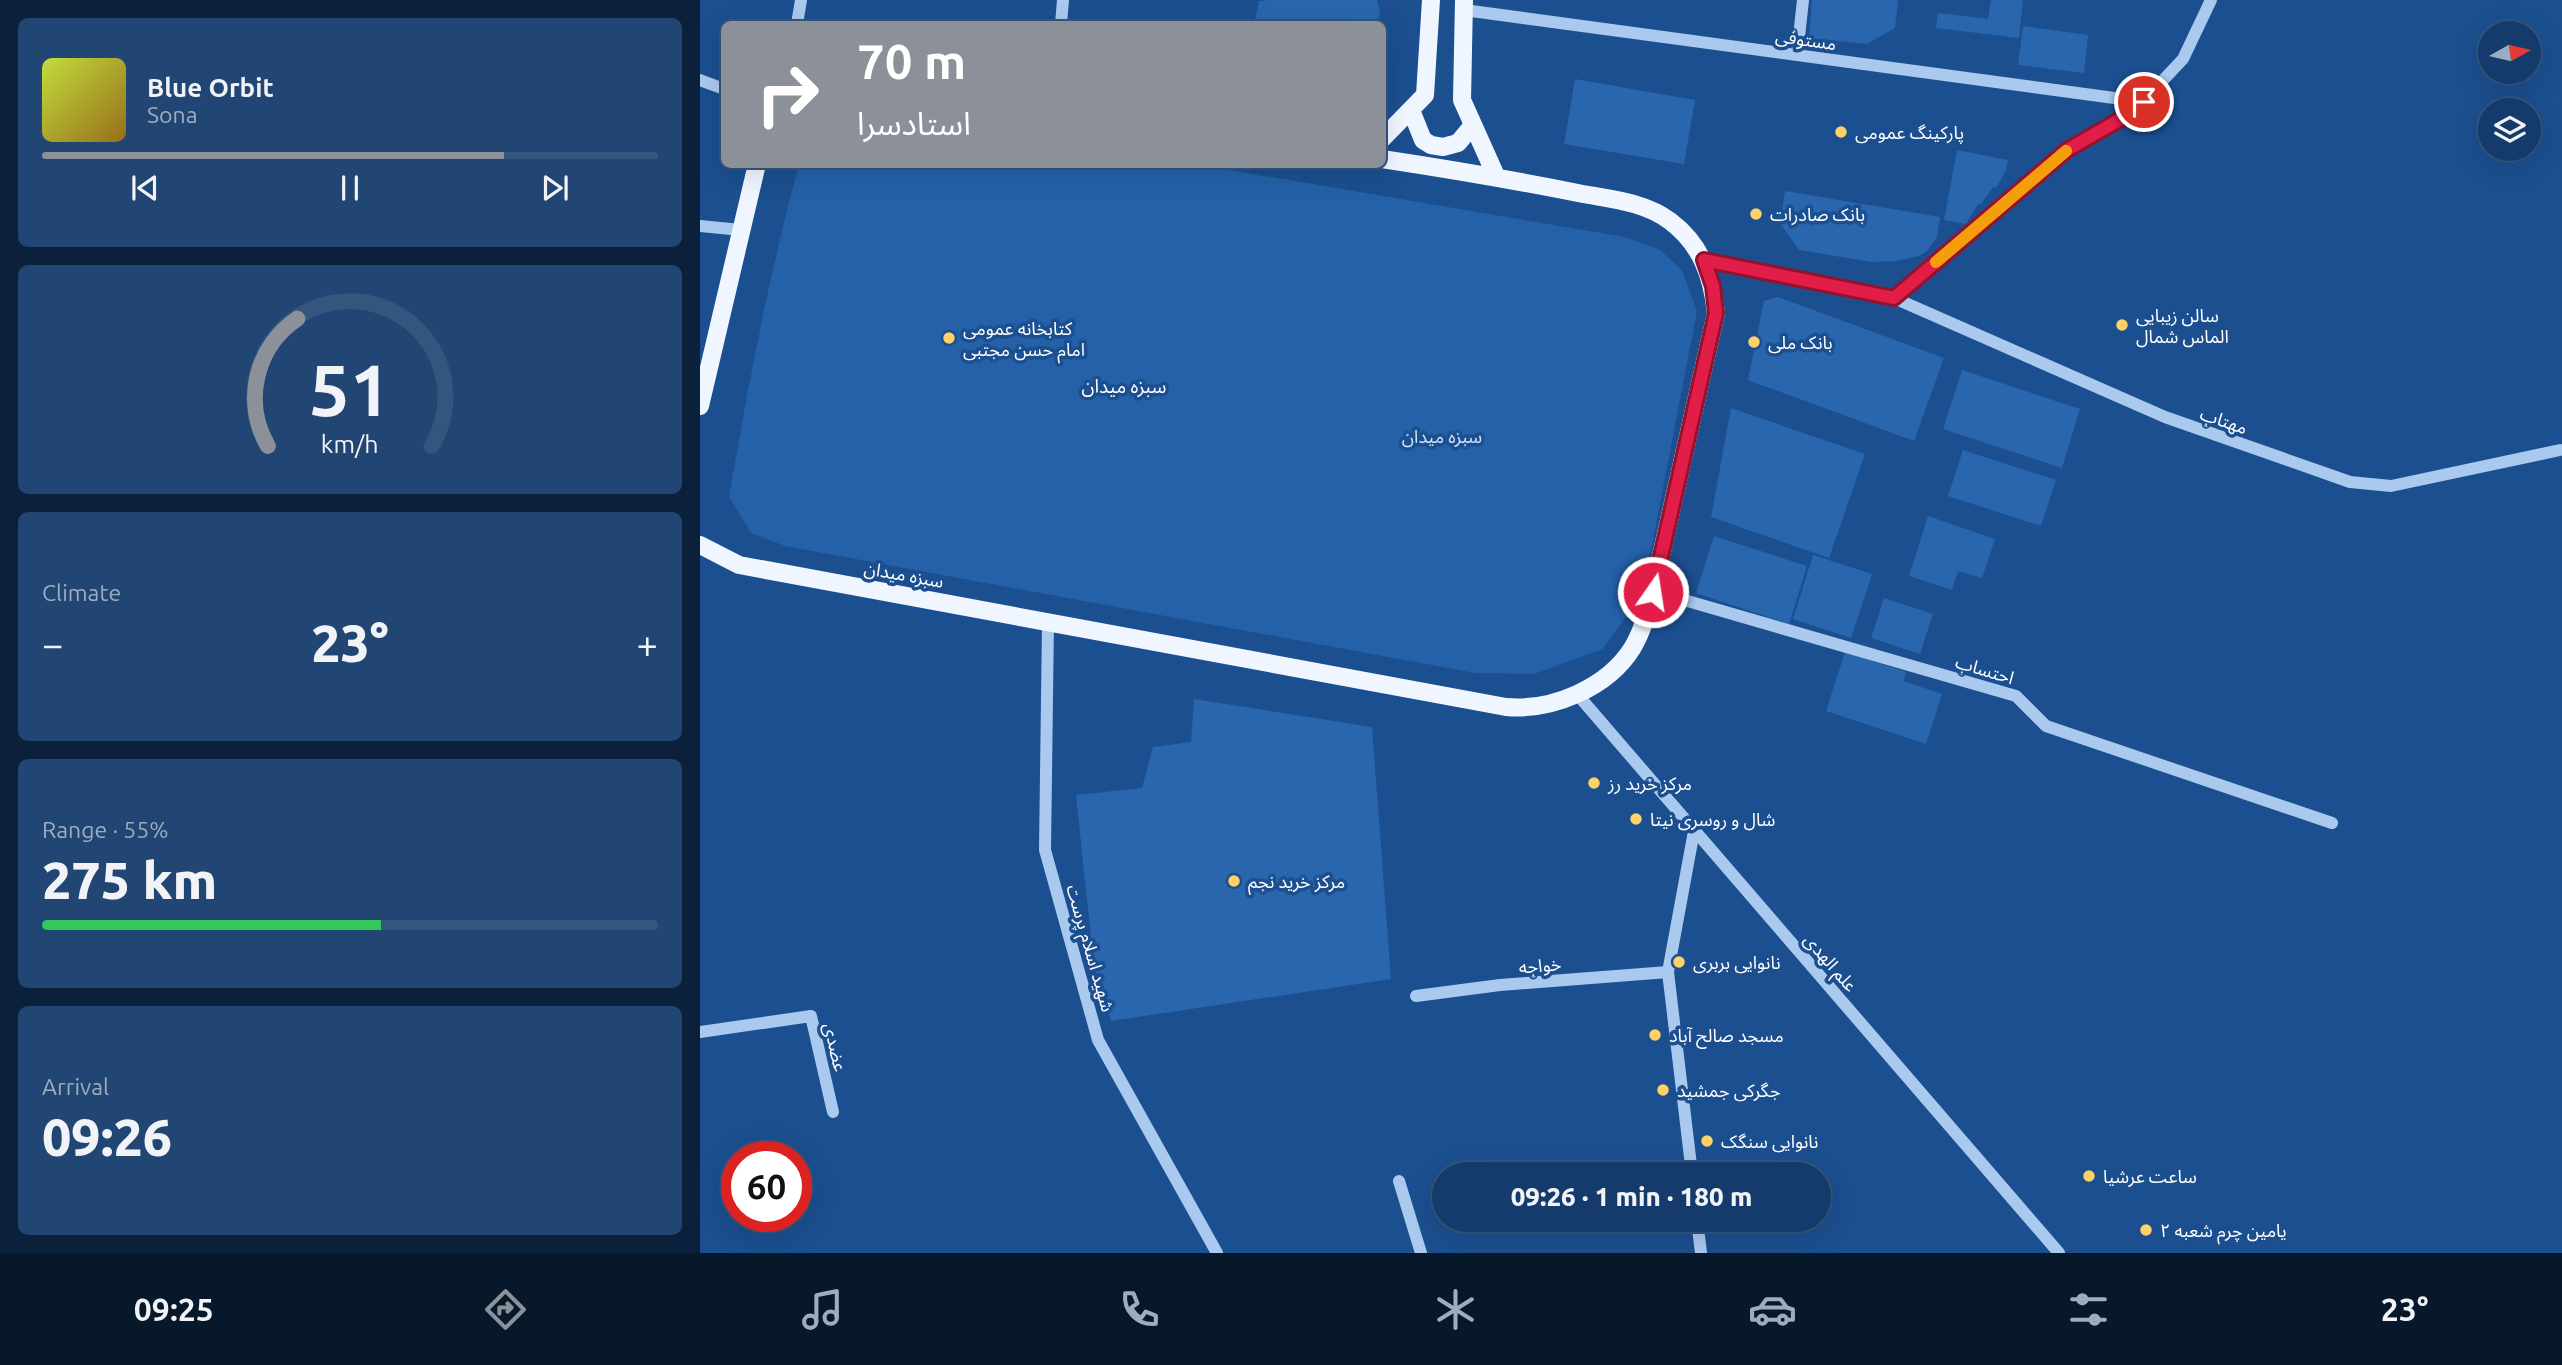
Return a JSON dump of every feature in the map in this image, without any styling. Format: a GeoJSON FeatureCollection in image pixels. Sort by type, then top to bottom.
{"type":"FeatureCollection","features":[{"type":"Feature","properties":{"kind":"main road"},"geometry":{"type":"LineString","coordinates":[[1386,135],[1425,95],[1431,0]]}},
{"type":"Feature","properties":{"kind":"main road"},"geometry":{"type":"LineString","coordinates":[[1464,5],[1462,100],[1496,176]]}},
{"type":"Feature","properties":{"kind":"main road"},"geometry":{"type":"LineString","coordinates":[[1411,110],[1423,140],[1431,145],[1443,147],[1458,143],[1473,124]]}},
{"type":"Feature","properties":{"kind":"main road","name":"سبزه میدان"},"geometry":{"type":"LineString","coordinates":[[700,545],[739,565],[1506,706],[1540,706],[1577,694],[1608,675],[1633,648],[1653,592],[1716,313],[1713,286],[1704,260],[1688,237],[1668,219],[1643,206],[1496,176],[1386,160]]}},
{"type":"Feature","properties":{"kind":"main road"},"geometry":{"type":"LineString","coordinates":[[700,406],[756,168]]}},
{"type":"Feature","properties":{"kind":"street"},"geometry":{"type":"LineString","coordinates":[[798,21],[802,0]]}},
{"type":"Feature","properties":{"kind":"street"},"geometry":{"type":"LineString","coordinates":[[1060,21],[1063,0]]}},
{"type":"Feature","properties":{"kind":"street"},"geometry":{"type":"LineString","coordinates":[[1797,55],[1802,0]]}},
{"type":"Feature","properties":{"kind":"street"},"geometry":{"type":"LineString","coordinates":[[1894,298],[2067,150],[2133,112],[2144,102],[2183,59],[2211,0]]}},
{"type":"Feature","properties":{"kind":"street","name":"مستوفی"},"geometry":{"type":"LineString","coordinates":[[1464,5],[1797,55],[2144,102]]}},
{"type":"Feature","properties":{"kind":"street"},"geometry":{"type":"LineString","coordinates":[[700,80],[721,88]]}},
{"type":"Feature","properties":{"kind":"street"},"geometry":{"type":"LineString","coordinates":[[700,226],[741,230]]}},
{"type":"Feature","properties":{"kind":"street","name":"مهتاب"},"geometry":{"type":"LineString","coordinates":[[1704,260],[1894,298],[2165,418],[2350,482],[2391,486],[2560,450]]}},
{"type":"Feature","properties":{"kind":"street","name":"احتساب"},"geometry":{"type":"LineString","coordinates":[[1653,592],[2016,696],[2046,726],[2332,823]]}},
{"type":"Feature","properties":{"kind":"street","name":"شهید اسلام پرست"},"geometry":{"type":"LineString","coordinates":[[1048,622],[1045,850],[1098,1040],[1217,1253]]}},
{"type":"Feature","properties":{"kind":"street","name":"علم الهدی"},"geometry":{"type":"LineString","coordinates":[[1577,694],[2059,1253]]}},
{"type":"Feature","properties":{"kind":"street"},"geometry":{"type":"LineString","coordinates":[[1691,1162],[1668,972],[1694,831]]}},
{"type":"Feature","properties":{"kind":"street","name":"خواجه"},"geometry":{"type":"LineString","coordinates":[[1416,996],[1500,985],[1668,972]]}},
{"type":"Feature","properties":{"kind":"street","name":"عضدی"},"geometry":{"type":"LineString","coordinates":[[700,1032],[811,1016],[833,1112]]}},
{"type":"Feature","properties":{"kind":"street"},"geometry":{"type":"LineString","coordinates":[[1399,1181],[1421,1253]]}},
{"type":"Feature","properties":{"kind":"street"},"geometry":{"type":"LineString","coordinates":[[1699,1232],[1701,1253]]}},
{"type":"Feature","properties":{"kind":"green space","name":"سبزه میدان"},"geometry":{"type":"Polygon","coordinates":[[[798,168],[1218,168],[1625,237],[1659,249],[1682,270],[1697,311],[1651,551],[1631,609],[1603,649],[1534,674],[1475,673],[785,546],[751,533],[729,497],[778,247],[798,168]]]}},
{"type":"Feature","properties":{"kind":"building"},"geometry":{"type":"Polygon","coordinates":[[[1377,0],[1380,11],[1378,21],[1255,21],[1259,1],[1377,0]]]}},
{"type":"Feature","properties":{"kind":"building"},"geometry":{"type":"Polygon","coordinates":[[[1812,0],[1898,0],[1895,28],[1867,44],[1809,38],[1812,0]]]}},
{"type":"Feature","properties":{"kind":"building"},"geometry":{"type":"Polygon","coordinates":[[[1991,0],[2023,0],[2019,38],[1936,28],[1938,13],[1988,19],[1991,0]]]}},
{"type":"Feature","properties":{"kind":"building"},"geometry":{"type":"Polygon","coordinates":[[[2023,26],[2088,35],[2084,73],[2018,65],[2023,26]]]}},
{"type":"Feature","properties":{"kind":"building"},"geometry":{"type":"Polygon","coordinates":[[[1575,79],[1695,100],[1684,164],[1564,144],[1575,79]]]}},
{"type":"Feature","properties":{"kind":"building"},"geometry":{"type":"Polygon","coordinates":[[[1957,150],[2008,160],[2006,170],[1996,188],[1993,187],[1981,204],[1978,204],[1966,224],[1944,220],[1957,150]]]}},
{"type":"Feature","properties":{"kind":"building"},"geometry":{"type":"Polygon","coordinates":[[[1785,191],[1940,217],[1937,237],[1927,251],[1919,256],[1896,261],[1871,262],[1799,250],[1780,223],[1785,191]]]}},
{"type":"Feature","properties":{"kind":"building"},"geometry":{"type":"Polygon","coordinates":[[[1778,297],[1944,358],[1914,441],[1748,380],[1764,301],[1778,297]]]}},
{"type":"Feature","properties":{"kind":"building"},"geometry":{"type":"Polygon","coordinates":[[[1962,370],[2080,409],[2062,468],[1943,429],[1962,370]]]}},
{"type":"Feature","properties":{"kind":"building"},"geometry":{"type":"Polygon","coordinates":[[[1731,408],[1865,454],[1829,558],[1711,517],[1731,408]]]}},
{"type":"Feature","properties":{"kind":"building"},"geometry":{"type":"Polygon","coordinates":[[[1963,450],[2056,480],[2041,526],[1948,496],[1963,450]]]}},
{"type":"Feature","properties":{"kind":"building"},"geometry":{"type":"Polygon","coordinates":[[[1928,516],[1995,539],[1982,578],[1958,571],[1952,590],[1909,576],[1928,516]]]}},
{"type":"Feature","properties":{"kind":"building"},"geometry":{"type":"Polygon","coordinates":[[[1714,536],[1807,566],[1789,624],[1696,593],[1714,536]]]}},
{"type":"Feature","properties":{"kind":"building"},"geometry":{"type":"Polygon","coordinates":[[[1813,555],[1872,574],[1851,638],[1793,619],[1813,555]]]}},
{"type":"Feature","properties":{"kind":"building"},"geometry":{"type":"Polygon","coordinates":[[[1884,598],[1933,614],[1920,654],[1871,638],[1884,598]]]}},
{"type":"Feature","properties":{"kind":"building"},"geometry":{"type":"Polygon","coordinates":[[[1845,652],[1906,672],[1903,681],[1942,694],[1926,744],[1826,711],[1845,652]]]}},
{"type":"Feature","properties":{"kind":"building","name":"مرکز خرید نجم"},"geometry":{"type":"Polygon","coordinates":[[[1194,699],[1372,727],[1391,979],[1111,1021],[1094,966],[1076,795],[1142,788],[1153,747],[1191,742],[1194,699]]]}},
{"type":"Feature","properties":{"kind":"slow traffic"},"geometry":{"type":"LineString","coordinates":[[1936,262],[2066,151]]}},
{"type":"Feature","properties":{"kind":"place","name":"پارکینگ عمومی"},"geometry":{"type":"Point","coordinates":[1841,132]}},
{"type":"Feature","properties":{"kind":"place","name":"بانک صادرات"},"geometry":{"type":"Point","coordinates":[1756,214]}},
{"type":"Feature","properties":{"kind":"place","name":"سالن زیبایی الماس شمال"},"geometry":{"type":"Point","coordinates":[2122,325]}},
{"type":"Feature","properties":{"kind":"place","name":"کتابخانه عمومی امام حسن مجتبی"},"geometry":{"type":"Point","coordinates":[949,338]}},
{"type":"Feature","properties":{"kind":"place","name":"بانک ملی"},"geometry":{"type":"Point","coordinates":[1754,342]}},
{"type":"Feature","properties":{"kind":"place","name":"مرکز خرید رز"},"geometry":{"type":"Point","coordinates":[1594,783]}},
{"type":"Feature","properties":{"kind":"place","name":"شال و روسری نیتا"},"geometry":{"type":"Point","coordinates":[1636,819]}},
{"type":"Feature","properties":{"kind":"place","name":"مرکز خرید نجم"},"geometry":{"type":"Point","coordinates":[1234,881]}},
{"type":"Feature","properties":{"kind":"place","name":"نانوایی بربری"},"geometry":{"type":"Point","coordinates":[1679,962]}},
{"type":"Feature","properties":{"kind":"place","name":"مسجد صالح آباد"},"geometry":{"type":"Point","coordinates":[1655,1035]}},
{"type":"Feature","properties":{"kind":"place","name":"جگرکی جمشید"},"geometry":{"type":"Point","coordinates":[1663,1090]}},
{"type":"Feature","properties":{"kind":"place","name":"نانوایی سنگک"},"geometry":{"type":"Point","coordinates":[1707,1141]}},
{"type":"Feature","properties":{"kind":"place","name":"ساعت عرشیا"},"geometry":{"type":"Point","coordinates":[2089,1176]}},
{"type":"Feature","properties":{"kind":"place","name":"یامین چرم شعبه ۲"},"geometry":{"type":"Point","coordinates":[2146,1230]}},
{"type":"Feature","properties":{"kind":"district","name":"سبزه میدان"},"geometry":{"type":"Point","coordinates":[1124,386]}},
{"type":"Feature","properties":{"kind":"route"},"geometry":{"type":"LineString","coordinates":[[1653,592],[1716,313],[1713,286],[1704,260],[1894,298],[2067,150],[2133,112],[2144,102]]}}]}
